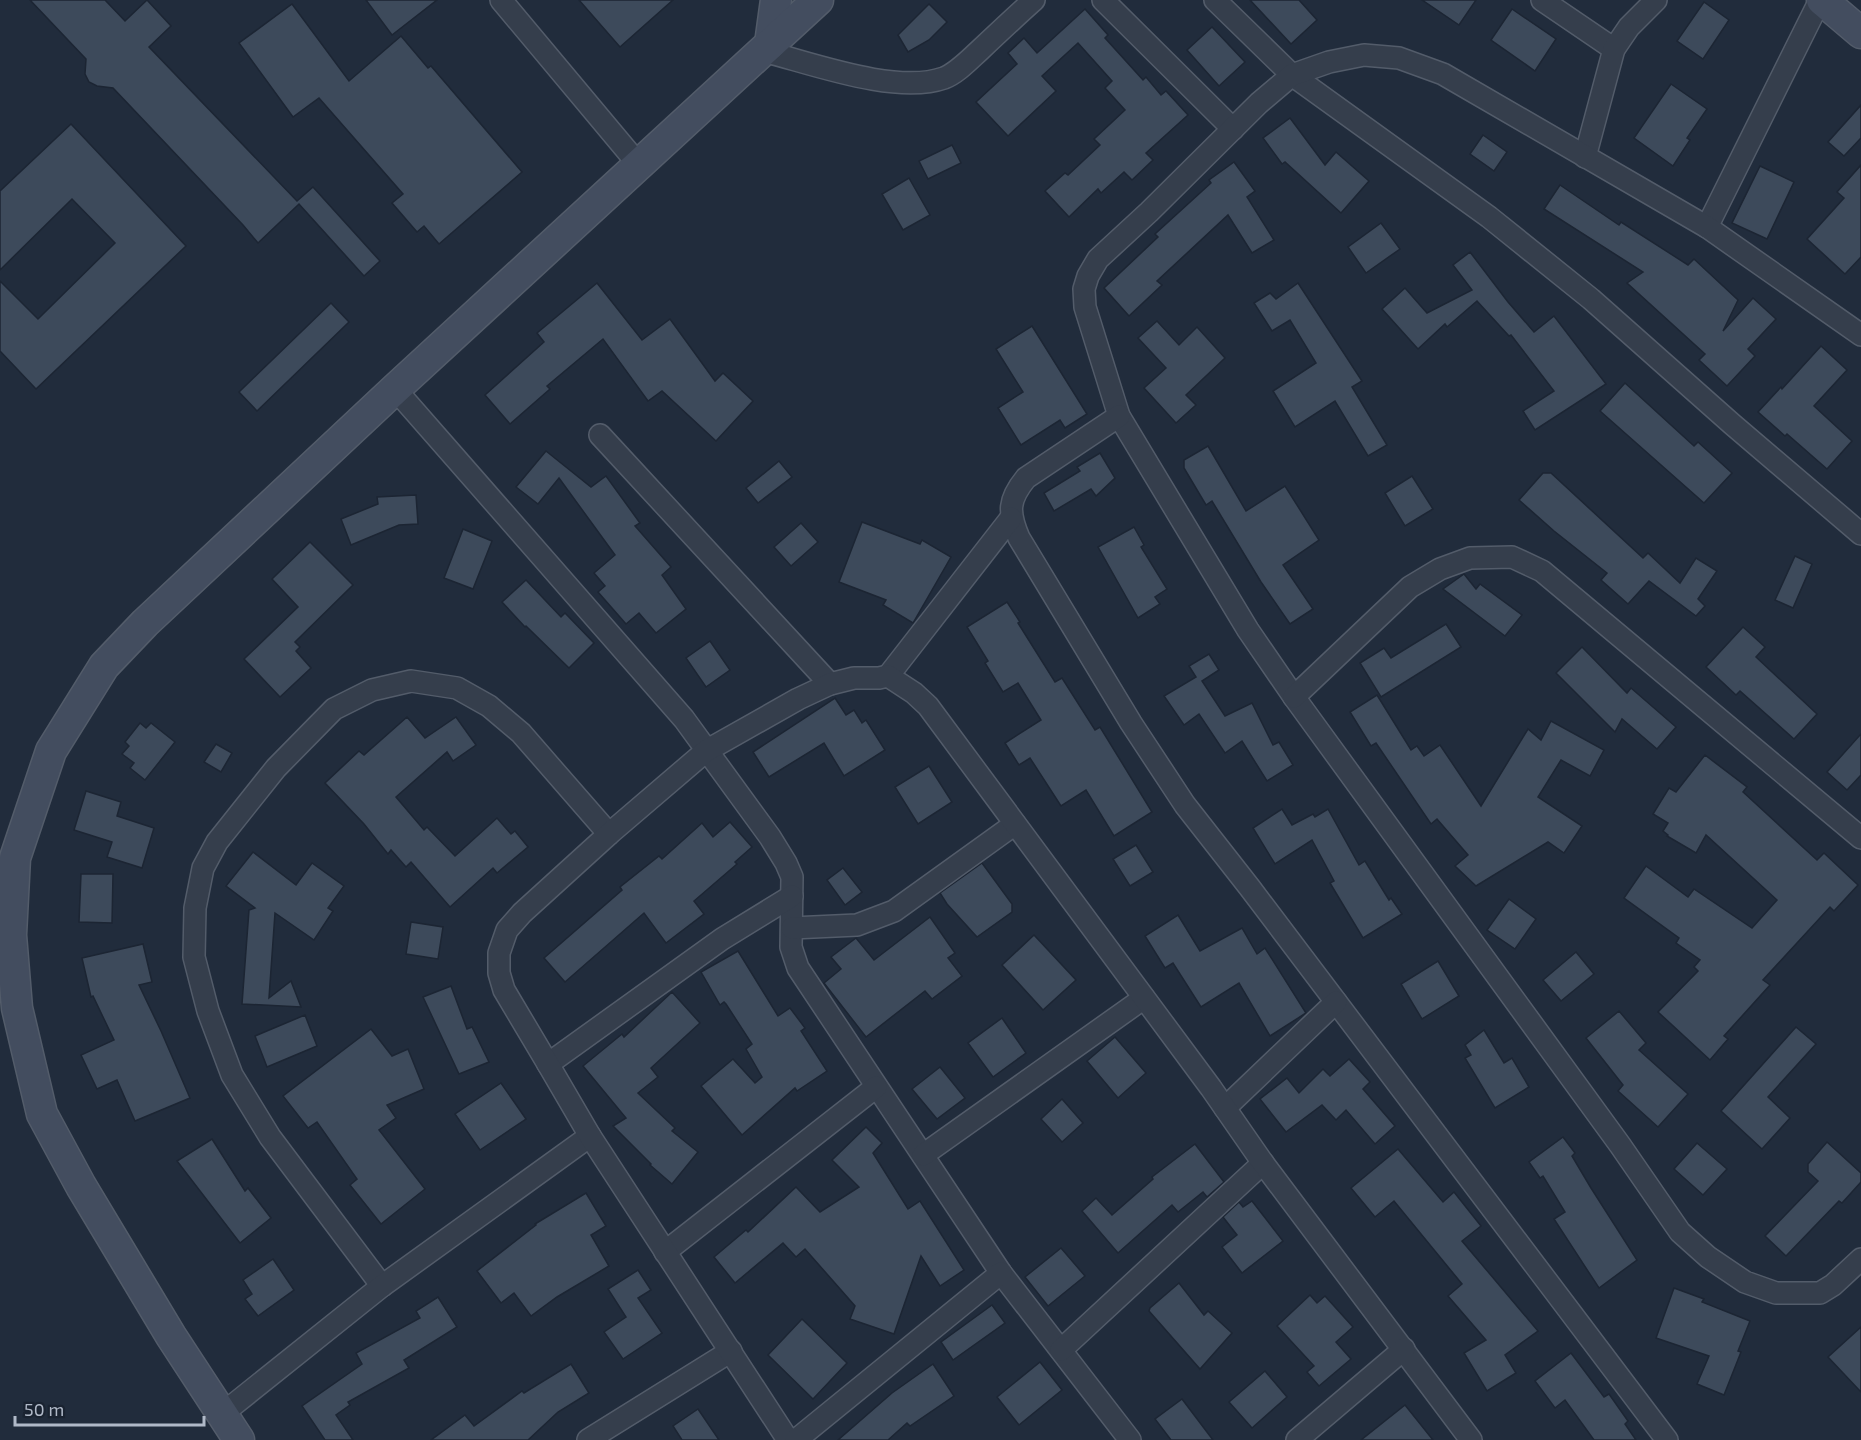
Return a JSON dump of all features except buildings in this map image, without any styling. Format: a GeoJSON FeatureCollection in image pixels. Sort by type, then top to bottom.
{"type":"FeatureCollection","features":[{"type":"Feature","properties":{"kind":"street"},"geometry":{"type":"LineString","coordinates":[[501,0],[639,165]]}},
{"type":"Feature","properties":{"kind":"street"},"geometry":{"type":"LineString","coordinates":[[764,50],[776,0]]}},
{"type":"Feature","properties":{"kind":"street"},"geometry":{"type":"LineString","coordinates":[[239,1440],[171,1336],[81,1186],[42,1114],[16,1008],[11,935],[15,858],[51,751],[104,666],[161,608],[818,0]]}},
{"type":"Feature","properties":{"kind":"street"},"geometry":{"type":"LineString","coordinates":[[764,50],[870,78],[908,82],[945,78],[962,66],[1034,0]]}},
{"type":"Feature","properties":{"kind":"street"},"geometry":{"type":"LineString","coordinates":[[1103,0],[1233,129]]}},
{"type":"Feature","properties":{"kind":"street"},"geometry":{"type":"LineString","coordinates":[[1215,0],[1292,75],[1489,217],[1582,292],[1861,534]]}},
{"type":"Feature","properties":{"kind":"street"},"geometry":{"type":"LineString","coordinates":[[1542,0],[1614,50]]}},
{"type":"Feature","properties":{"kind":"street"},"geometry":{"type":"LineString","coordinates":[[1585,157],[1614,50],[1629,27],[1656,0]]}},
{"type":"Feature","properties":{"kind":"street"},"geometry":{"type":"LineString","coordinates":[[1707,227],[1821,0],[1861,33]]}},
{"type":"Feature","properties":{"kind":"street"},"geometry":{"type":"LineString","coordinates":[[1861,335],[1707,227],[1443,74],[1399,58],[1364,56],[1329,62],[1292,75],[1259,103],[1098,259],[1088,276],[1084,289],[1085,308],[1119,416],[1248,630],[1680,1232],[1708,1257],[1745,1282],[1776,1293],[1820,1293],[1833,1285],[1861,1259]]}},
{"type":"Feature","properties":{"kind":"street"},"geometry":{"type":"LineString","coordinates":[[395,389],[665,697],[770,837],[792,877],[791,947],[798,968],[1001,1273],[1130,1440]]}},
{"type":"Feature","properties":{"kind":"street"},"geometry":{"type":"LineString","coordinates":[[788,1440],[590,1136],[504,990],[499,973],[499,952],[507,930],[522,913],[609,834],[706,751],[798,699],[830,684],[854,678],[888,676],[1011,518],[1017,489],[1026,478],[1119,416]]}},
{"type":"Feature","properties":{"kind":"street"},"geometry":{"type":"LineString","coordinates":[[600,435],[830,684]]}},
{"type":"Feature","properties":{"kind":"street"},"geometry":{"type":"LineString","coordinates":[[1011,518],[1019,538],[1131,723],[1185,805],[1667,1440]]}},
{"type":"Feature","properties":{"kind":"street"},"geometry":{"type":"LineString","coordinates":[[1294,697],[1410,587],[1440,569],[1470,558],[1512,557],[1542,571],[1861,838]]}},
{"type":"Feature","properties":{"kind":"street"},"geometry":{"type":"LineString","coordinates":[[888,676],[914,693],[928,706],[1225,1108],[1263,1163],[1471,1440]]}},
{"type":"Feature","properties":{"kind":"street"},"geometry":{"type":"LineString","coordinates":[[382,1286],[270,1137],[232,1075],[208,1011],[194,957],[195,908],[202,868],[217,842],[276,768],[334,709],[372,690],[411,681],[458,688],[489,706],[521,733],[609,834]]}},
{"type":"Feature","properties":{"kind":"street"},"geometry":{"type":"LineString","coordinates":[[792,928],[857,925],[894,911],[1015,824]]}},
{"type":"Feature","properties":{"kind":"street"},"geometry":{"type":"LineString","coordinates":[[548,1064],[713,945],[792,896]]}},
{"type":"Feature","properties":{"kind":"street"},"geometry":{"type":"LineString","coordinates":[[923,1155],[1144,998]]}},
{"type":"Feature","properties":{"kind":"street"},"geometry":{"type":"LineString","coordinates":[[1225,1108],[1336,1002]]}},
{"type":"Feature","properties":{"kind":"street"},"geometry":{"type":"LineString","coordinates":[[665,1252],[876,1087]]}},
{"type":"Feature","properties":{"kind":"street"},"geometry":{"type":"LineString","coordinates":[[222,1414],[382,1286],[590,1136]]}},
{"type":"Feature","properties":{"kind":"street"},"geometry":{"type":"LineString","coordinates":[[1061,1350],[1263,1163]]}},
{"type":"Feature","properties":{"kind":"street"},"geometry":{"type":"LineString","coordinates":[[796,1440],[1001,1273]]}},
{"type":"Feature","properties":{"kind":"street"},"geometry":{"type":"LineString","coordinates":[[1297,1440],[1404,1349]]}},
{"type":"Feature","properties":{"kind":"street"},"geometry":{"type":"LineString","coordinates":[[588,1440],[731,1352]]}}]}
